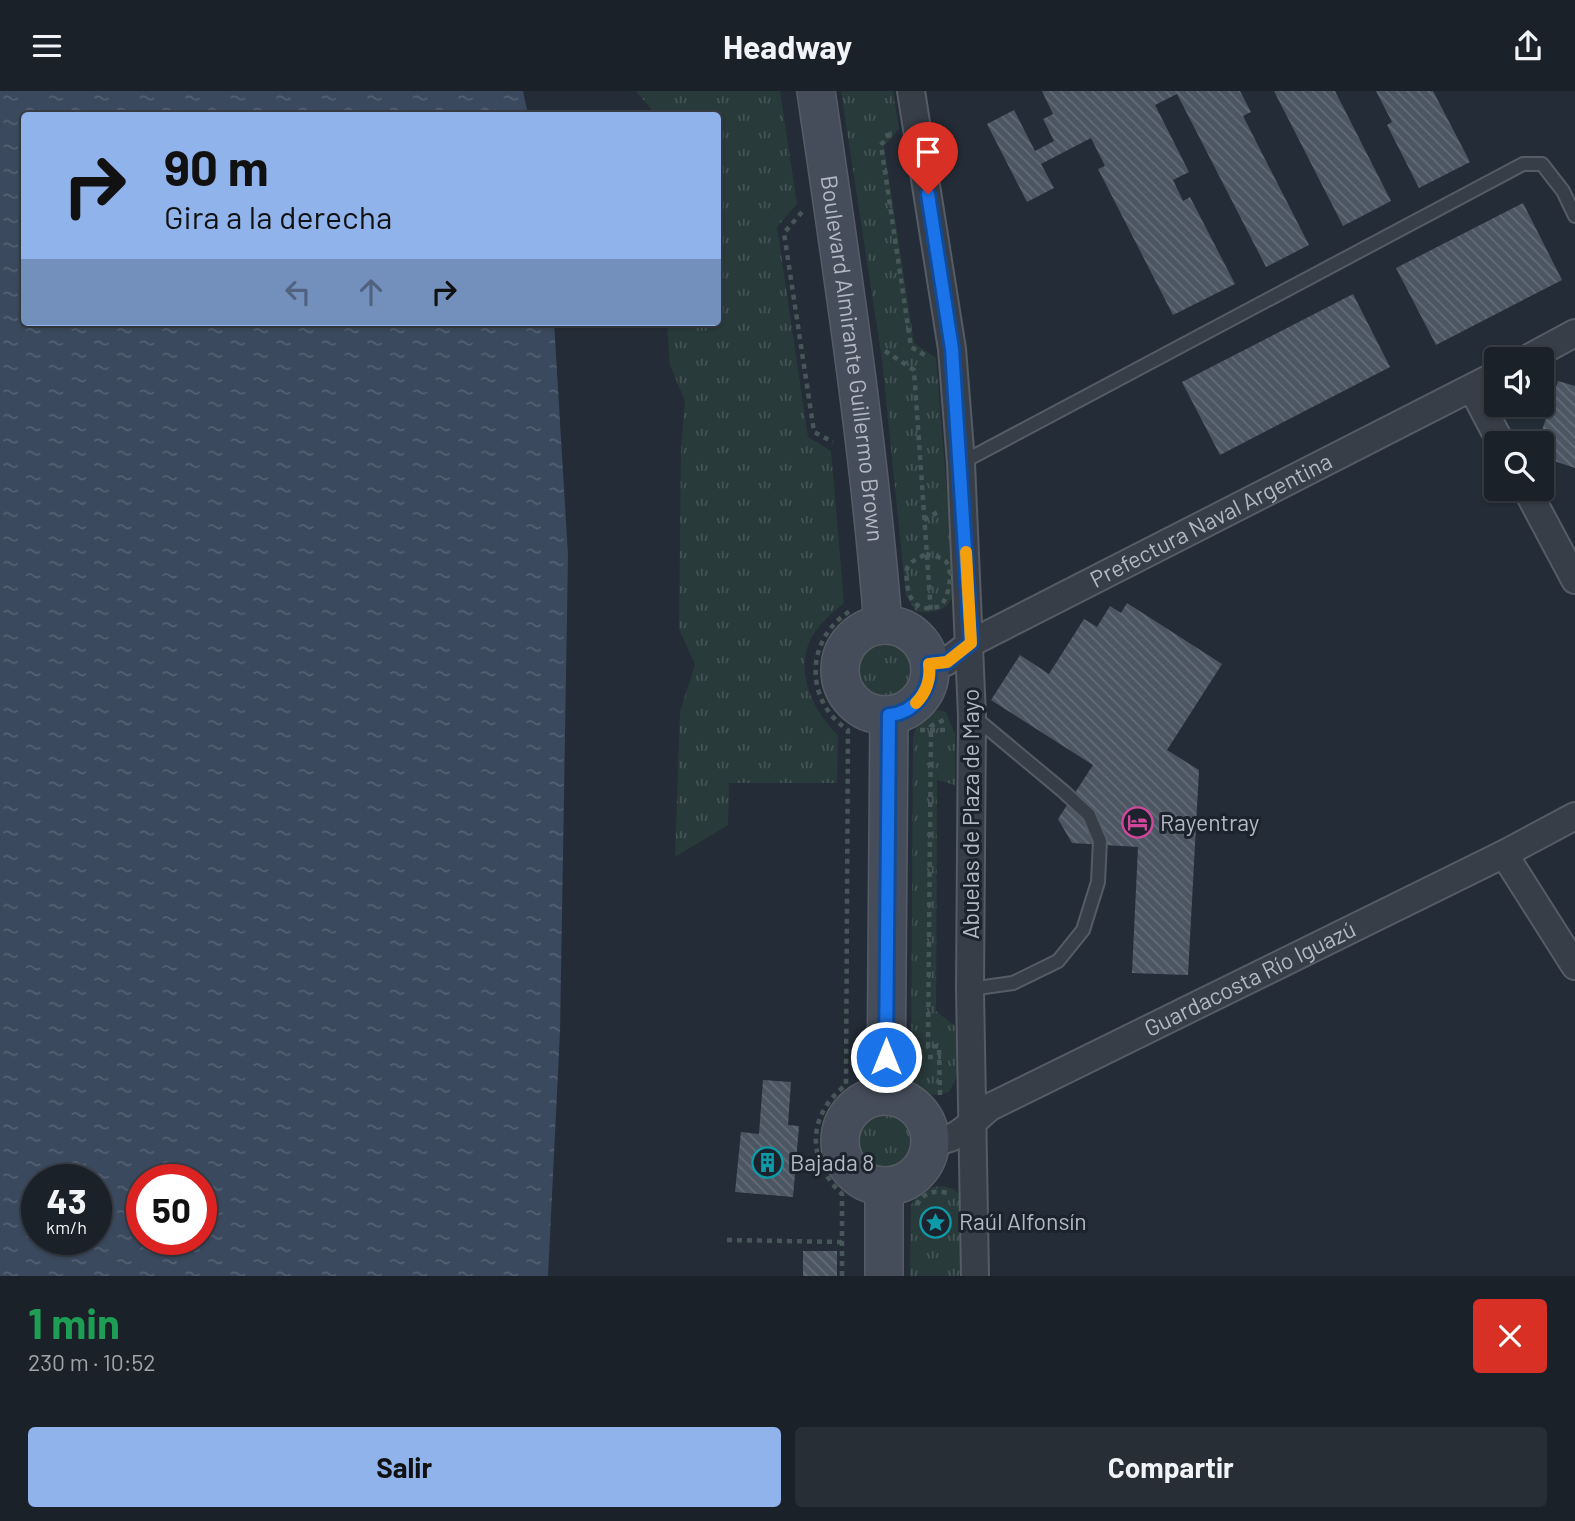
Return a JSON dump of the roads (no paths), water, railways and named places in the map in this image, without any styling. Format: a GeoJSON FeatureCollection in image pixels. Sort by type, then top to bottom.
{"type":"FeatureCollection","features":[{"type":"Feature","properties":{"kind":"main road","name":"Boulevard Almirante Guillermo Brown"},"geometry":{"type":"LineString","coordinates":[[816,91],[859,387],[877,547],[868,617]]}},
{"type":"Feature","properties":{"kind":"main road"},"geometry":{"type":"LineString","coordinates":[[868,617],[907,631],[919,641],[927,654],[929,664],[928,685],[921,698],[910,708],[889,715],[880,716],[865,712],[844,692],[839,678],[839,663],[844,649],[853,637],[865,629],[868,617]]}},
{"type":"Feature","properties":{"kind":"main road"},"geometry":{"type":"LineString","coordinates":[[886,1095],[889,715]]}},
{"type":"Feature","properties":{"kind":"main road"},"geometry":{"type":"LineString","coordinates":[[886,1095],[908,1101],[920,1111],[928,1124],[931,1141],[929,1155],[922,1168],[910,1179],[897,1185],[884,1186],[866,1182],[854,1174],[845,1162],[840,1133],[845,1119],[854,1107],[866,1099],[886,1095]]}},
{"type":"Feature","properties":{"kind":"main road"},"geometry":{"type":"LineString","coordinates":[[884,1186],[884,1276]]}},
{"type":"Feature","properties":{"kind":"street","name":"Abuelas de Plaza de Mayo"},"geometry":{"type":"LineString","coordinates":[[911,91],[952,349],[961,463],[971,643],[972,1122]]}},
{"type":"Feature","properties":{"kind":"street"},"geometry":{"type":"LineString","coordinates":[[1549,347],[1575,333]]}},
{"type":"Feature","properties":{"kind":"street","name":"Prefectura Naval Argentina"},"geometry":{"type":"LineString","coordinates":[[929,664],[947,662],[971,643],[1484,382]]}},
{"type":"Feature","properties":{"kind":"street"},"geometry":{"type":"LineString","coordinates":[[1472,388],[1495,431]]}},
{"type":"Feature","properties":{"kind":"street"},"geometry":{"type":"LineString","coordinates":[[1532,501],[1575,580]]}},
{"type":"Feature","properties":{"kind":"street","name":"Guardacosta Río Iguazú"},"geometry":{"type":"LineString","coordinates":[[931,1141],[945,1142],[959,1135],[990,1107],[1504,854],[1575,816]]}},
{"type":"Feature","properties":{"kind":"street"},"geometry":{"type":"LineString","coordinates":[[1504,854],[1575,966]]}},
{"type":"Feature","properties":{"kind":"street"},"geometry":{"type":"LineString","coordinates":[[972,1122],[975,1276]]}},
{"type":"Feature","properties":{"kind":"lane"},"geometry":{"type":"LineString","coordinates":[[961,463],[1523,163],[1542,165],[1563,191],[1575,216]]}},
{"type":"Feature","properties":{"kind":"lane"},"geometry":{"type":"LineString","coordinates":[[970,989],[1013,983],[1058,961],[1083,930],[1098,882],[1100,841],[1088,815],[972,716]]}},
{"type":"Feature","properties":{"kind":"water"},"geometry":{"type":"Polygon","coordinates":[[[0,91],[523,91],[527,112],[21,112],[21,326],[554,326],[568,555],[560,1032],[548,1276],[0,1276],[0,91]]]}},
{"type":"Feature","properties":{"kind":"place","name":"Rayentray"},"geometry":{"type":"Point","coordinates":[1137,823]}},
{"type":"Feature","properties":{"kind":"place","name":"Bajada 8"},"geometry":{"type":"Point","coordinates":[767,1163]}},
{"type":"Feature","properties":{"kind":"place","name":"Raúl Alfonsín"},"geometry":{"type":"Point","coordinates":[936,1222]}}]}
